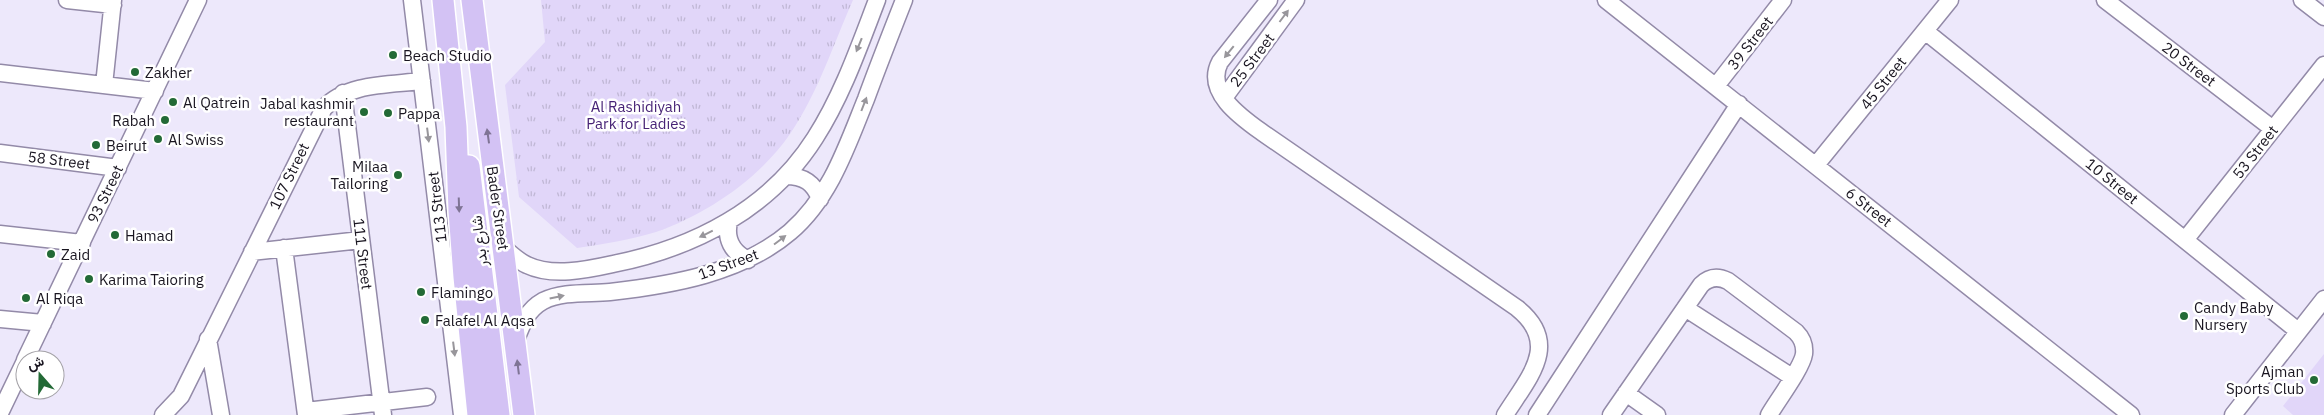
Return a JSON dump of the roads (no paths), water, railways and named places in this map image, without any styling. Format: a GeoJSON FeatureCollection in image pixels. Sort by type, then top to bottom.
{"type":"FeatureCollection","features":[{"type":"Feature","properties":{"kind":"main road"},"geometry":{"type":"LineString","coordinates":[[443,0],[454,97],[461,241],[478,415]]}},
{"type":"Feature","properties":{"kind":"main road","name":"Bader Street"},"geometry":{"type":"LineString","coordinates":[[472,0],[524,415]]}},
{"type":"Feature","properties":{"kind":"main road","name":"شارع بدر"},"geometry":{"type":"LineString","coordinates":[[454,97],[472,181],[499,415]]}},
{"type":"Feature","properties":{"kind":"street"},"geometry":{"type":"LineString","coordinates":[[67,0],[113,2],[104,85]]}},
{"type":"Feature","properties":{"kind":"street","name":"93 Street"},"geometry":{"type":"LineString","coordinates":[[30,350],[198,0]]}},
{"type":"Feature","properties":{"kind":"street","name":"113 Street"},"geometry":{"type":"LineString","coordinates":[[412,0],[462,415]]}},
{"type":"Feature","properties":{"kind":"street"},"geometry":{"type":"LineString","coordinates":[[503,247],[520,262],[536,269],[554,272],[585,269],[627,262],[662,252],[729,222],[757,202],[786,176],[814,139],[832,107],[877,0]]}},
{"type":"Feature","properties":{"kind":"street","name":"13 Street"},"geometry":{"type":"LineString","coordinates":[[515,342],[526,316],[537,305],[551,298],[657,285],[726,268],[762,253],[792,231],[820,199],[844,152],[904,0]]}},
{"type":"Feature","properties":{"kind":"street"},"geometry":{"type":"LineString","coordinates":[[1248,28],[1253,0]]}},
{"type":"Feature","properties":{"kind":"street","name":"25 Street"},"geometry":{"type":"LineString","coordinates":[[1269,0],[1217,68],[1216,80],[1224,98],[1296,0]]}},
{"type":"Feature","properties":{"kind":"street","name":"39 Street"},"geometry":{"type":"LineString","coordinates":[[1716,86],[1783,0]]}},
{"type":"Feature","properties":{"kind":"street","name":"45 Street"},"geometry":{"type":"LineString","coordinates":[[1816,165],[1950,0]]}},
{"type":"Feature","properties":{"kind":"street"},"geometry":{"type":"LineString","coordinates":[[2302,0],[2324,17]]}},
{"type":"Feature","properties":{"kind":"street","name":"6 Street"},"geometry":{"type":"LineString","coordinates":[[1612,2],[2131,415]]}},
{"type":"Feature","properties":{"kind":"street","name":"20 Street"},"geometry":{"type":"LineString","coordinates":[[2115,3],[2273,129]]}},
{"type":"Feature","properties":{"kind":"street","name":"10 Street"},"geometry":{"type":"LineString","coordinates":[[1925,31],[2298,331]]}},
{"type":"Feature","properties":{"kind":"street","name":"53 Street"},"geometry":{"type":"LineString","coordinates":[[2185,240],[2324,64]]}},
{"type":"Feature","properties":{"kind":"street"},"geometry":{"type":"LineString","coordinates":[[0,73],[155,91]]}},
{"type":"Feature","properties":{"kind":"street"},"geometry":{"type":"LineString","coordinates":[[343,93],[422,81]]}},
{"type":"Feature","properties":{"kind":"street","name":"111 Street"},"geometry":{"type":"LineString","coordinates":[[343,93],[382,408]]}},
{"type":"Feature","properties":{"kind":"street","name":"107 Street"},"geometry":{"type":"LineString","coordinates":[[163,415],[181,396],[319,115],[329,102],[343,93]]}},
{"type":"Feature","properties":{"kind":"street"},"geometry":{"type":"LineString","coordinates":[[1224,98],[1236,112],[1263,133],[1517,308],[1532,322],[1539,339],[1540,348],[1536,365],[1504,415]]}},
{"type":"Feature","properties":{"kind":"street"},"geometry":{"type":"LineString","coordinates":[[1537,415],[1739,104]]}},
{"type":"Feature","properties":{"kind":"street","name":"58 Street"},"geometry":{"type":"LineString","coordinates":[[0,153],[118,168]]}},
{"type":"Feature","properties":{"kind":"street"},"geometry":{"type":"LineString","coordinates":[[786,176],[795,176],[811,184],[820,199]]}},
{"type":"Feature","properties":{"kind":"street"},"geometry":{"type":"LineString","coordinates":[[729,222],[728,237],[730,245],[740,256],[748,260]]}},
{"type":"Feature","properties":{"kind":"street"},"geometry":{"type":"LineString","coordinates":[[0,234],[82,243]]}},
{"type":"Feature","properties":{"kind":"street"},"geometry":{"type":"LineString","coordinates":[[252,252],[361,240]]}},
{"type":"Feature","properties":{"kind":"street"},"geometry":{"type":"LineString","coordinates":[[284,248],[306,413],[382,408],[427,397]]}},
{"type":"Feature","properties":{"kind":"street"},"geometry":{"type":"LineString","coordinates":[[1612,415],[1704,281],[1719,277],[1728,281],[1800,336],[1804,346],[1804,357],[1769,415]]}},
{"type":"Feature","properties":{"kind":"street"},"geometry":{"type":"LineString","coordinates":[[2234,414],[2324,299]]}},
{"type":"Feature","properties":{"kind":"street"},"geometry":{"type":"LineString","coordinates":[[1685,308],[1792,376]]}},
{"type":"Feature","properties":{"kind":"street"},"geometry":{"type":"LineString","coordinates":[[0,319],[43,323]]}},
{"type":"Feature","properties":{"kind":"street"},"geometry":{"type":"LineString","coordinates":[[208,340],[221,415]]}},
{"type":"Feature","properties":{"kind":"street","name":"93 Street"},"geometry":{"type":"LineString","coordinates":[[0,413],[15,381]]}},
{"type":"Feature","properties":{"kind":"street"},"geometry":{"type":"LineString","coordinates":[[1626,393],[1657,415]]}},
{"type":"Feature","properties":{"kind":"place","name":"Beach Studio"},"geometry":{"type":"Point","coordinates":[393,55]}},
{"type":"Feature","properties":{"kind":"place","name":"Zakher"},"geometry":{"type":"Point","coordinates":[135,72]}},
{"type":"Feature","properties":{"kind":"place","name":"Al Qatrein"},"geometry":{"type":"Point","coordinates":[173,102]}},
{"type":"Feature","properties":{"kind":"place","name":"Jabal kashmir restaurant"},"geometry":{"type":"Point","coordinates":[364,112]}},
{"type":"Feature","properties":{"kind":"place","name":"Pappa"},"geometry":{"type":"Point","coordinates":[388,113]}},
{"type":"Feature","properties":{"kind":"place","name":"Rabah"},"geometry":{"type":"Point","coordinates":[165,120]}},
{"type":"Feature","properties":{"kind":"place","name":"Al Swiss"},"geometry":{"type":"Point","coordinates":[158,139]}},
{"type":"Feature","properties":{"kind":"place","name":"Beirut"},"geometry":{"type":"Point","coordinates":[96,145]}},
{"type":"Feature","properties":{"kind":"place","name":"Milaa Tailoring"},"geometry":{"type":"Point","coordinates":[398,175]}},
{"type":"Feature","properties":{"kind":"place","name":"Hamad"},"geometry":{"type":"Point","coordinates":[115,235]}},
{"type":"Feature","properties":{"kind":"place","name":"Zaid"},"geometry":{"type":"Point","coordinates":[51,254]}},
{"type":"Feature","properties":{"kind":"place","name":"Karima Taioring"},"geometry":{"type":"Point","coordinates":[89,279]}},
{"type":"Feature","properties":{"kind":"place","name":"Flamingo"},"geometry":{"type":"Point","coordinates":[421,292]}},
{"type":"Feature","properties":{"kind":"place","name":"Al Riqa"},"geometry":{"type":"Point","coordinates":[26,298]}},
{"type":"Feature","properties":{"kind":"place","name":"Candy Baby Nursery"},"geometry":{"type":"Point","coordinates":[2184,316]}},
{"type":"Feature","properties":{"kind":"place","name":"Falafel Al Aqsa"},"geometry":{"type":"Point","coordinates":[425,320]}},
{"type":"Feature","properties":{"kind":"place","name":"Ajman Sports Club"},"geometry":{"type":"Point","coordinates":[2314,380]}},
{"type":"Feature","properties":{"kind":"park label","name":"Al Rashidiyah Park for Ladies"},"geometry":{"type":"Point","coordinates":[636,114]}}]}
